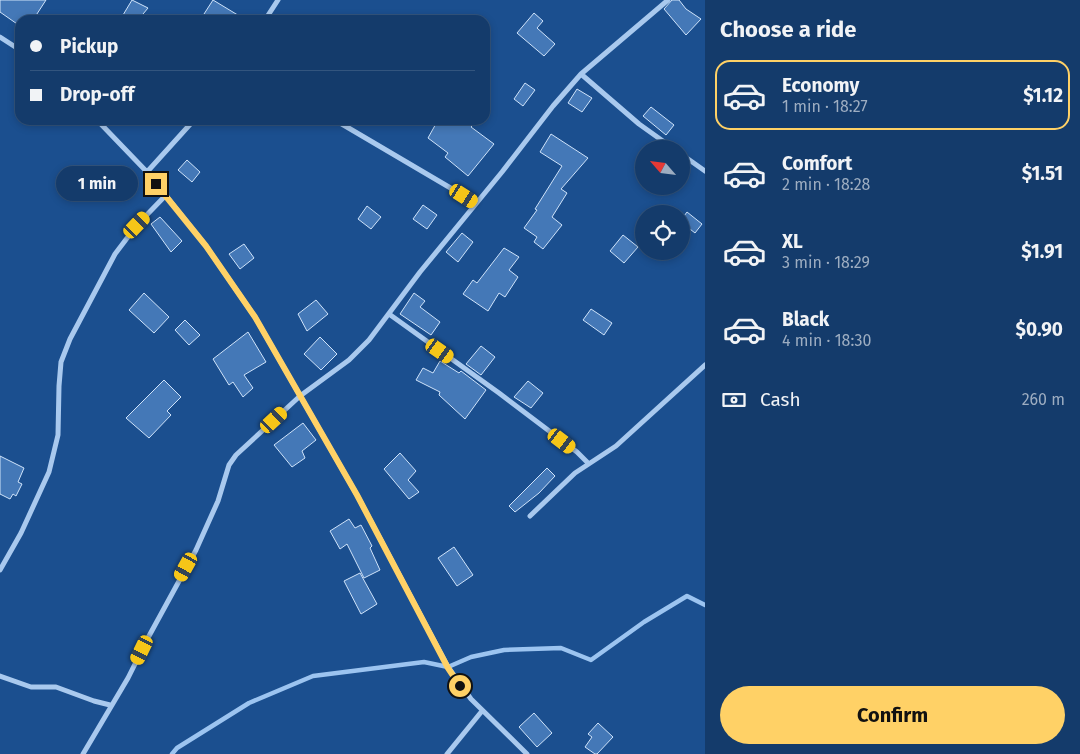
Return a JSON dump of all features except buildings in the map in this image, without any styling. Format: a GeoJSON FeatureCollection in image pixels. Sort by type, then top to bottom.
{"type":"FeatureCollection","features":[{"type":"Feature","properties":{"kind":"street"},"geometry":{"type":"LineString","coordinates":[[269,15],[278,0]]}},
{"type":"Feature","properties":{"kind":"street"},"geometry":{"type":"LineString","coordinates":[[83,754],[110,705],[128,678],[196,550],[218,501],[230,465],[236,455],[300,396],[349,360],[369,340],[420,272],[553,106],[581,74],[668,0]]}},
{"type":"Feature","properties":{"kind":"street"},"geometry":{"type":"LineString","coordinates":[[0,37],[15,47]]}},
{"type":"Feature","properties":{"kind":"street"},"geometry":{"type":"LineString","coordinates":[[581,74],[639,124],[661,140]]}},
{"type":"Feature","properties":{"kind":"street"},"geometry":{"type":"LineString","coordinates":[[102,125],[148,172],[206,246],[255,317],[357,495],[448,668],[460,686],[482,711],[527,754]]}},
{"type":"Feature","properties":{"kind":"street"},"geometry":{"type":"LineString","coordinates":[[148,172],[190,125]]}},
{"type":"Feature","properties":{"kind":"street"},"geometry":{"type":"LineString","coordinates":[[343,125],[476,203]]}},
{"type":"Feature","properties":{"kind":"street"},"geometry":{"type":"LineString","coordinates":[[690,160],[705,170]]}},
{"type":"Feature","properties":{"kind":"street"},"geometry":{"type":"LineString","coordinates":[[0,570],[21,532],[49,472],[58,436],[61,362],[70,339],[115,254],[137,225],[166,195]]}},
{"type":"Feature","properties":{"kind":"street"},"geometry":{"type":"LineString","coordinates":[[389,314],[499,392],[577,452],[588,463]]}},
{"type":"Feature","properties":{"kind":"street"},"geometry":{"type":"LineString","coordinates":[[530,516],[575,473],[616,446],[705,365]]}},
{"type":"Feature","properties":{"kind":"street"},"geometry":{"type":"LineString","coordinates":[[0,676],[31,687],[56,687],[94,702],[110,705]]}},
{"type":"Feature","properties":{"kind":"street"},"geometry":{"type":"LineString","coordinates":[[447,754],[482,711]]}},
{"type":"Feature","properties":{"kind":"waterway"},"geometry":{"type":"LineString","coordinates":[[172,754],[177,748],[249,703],[313,676],[424,662],[448,667],[471,657],[504,650],[561,648],[591,660],[644,622],[687,596],[705,605]]}},
{"type":"Feature","properties":{"kind":"route"},"geometry":{"type":"LineString","coordinates":[[156,184],[206,246],[255,317],[357,495],[448,668],[460,686]]}}]}
